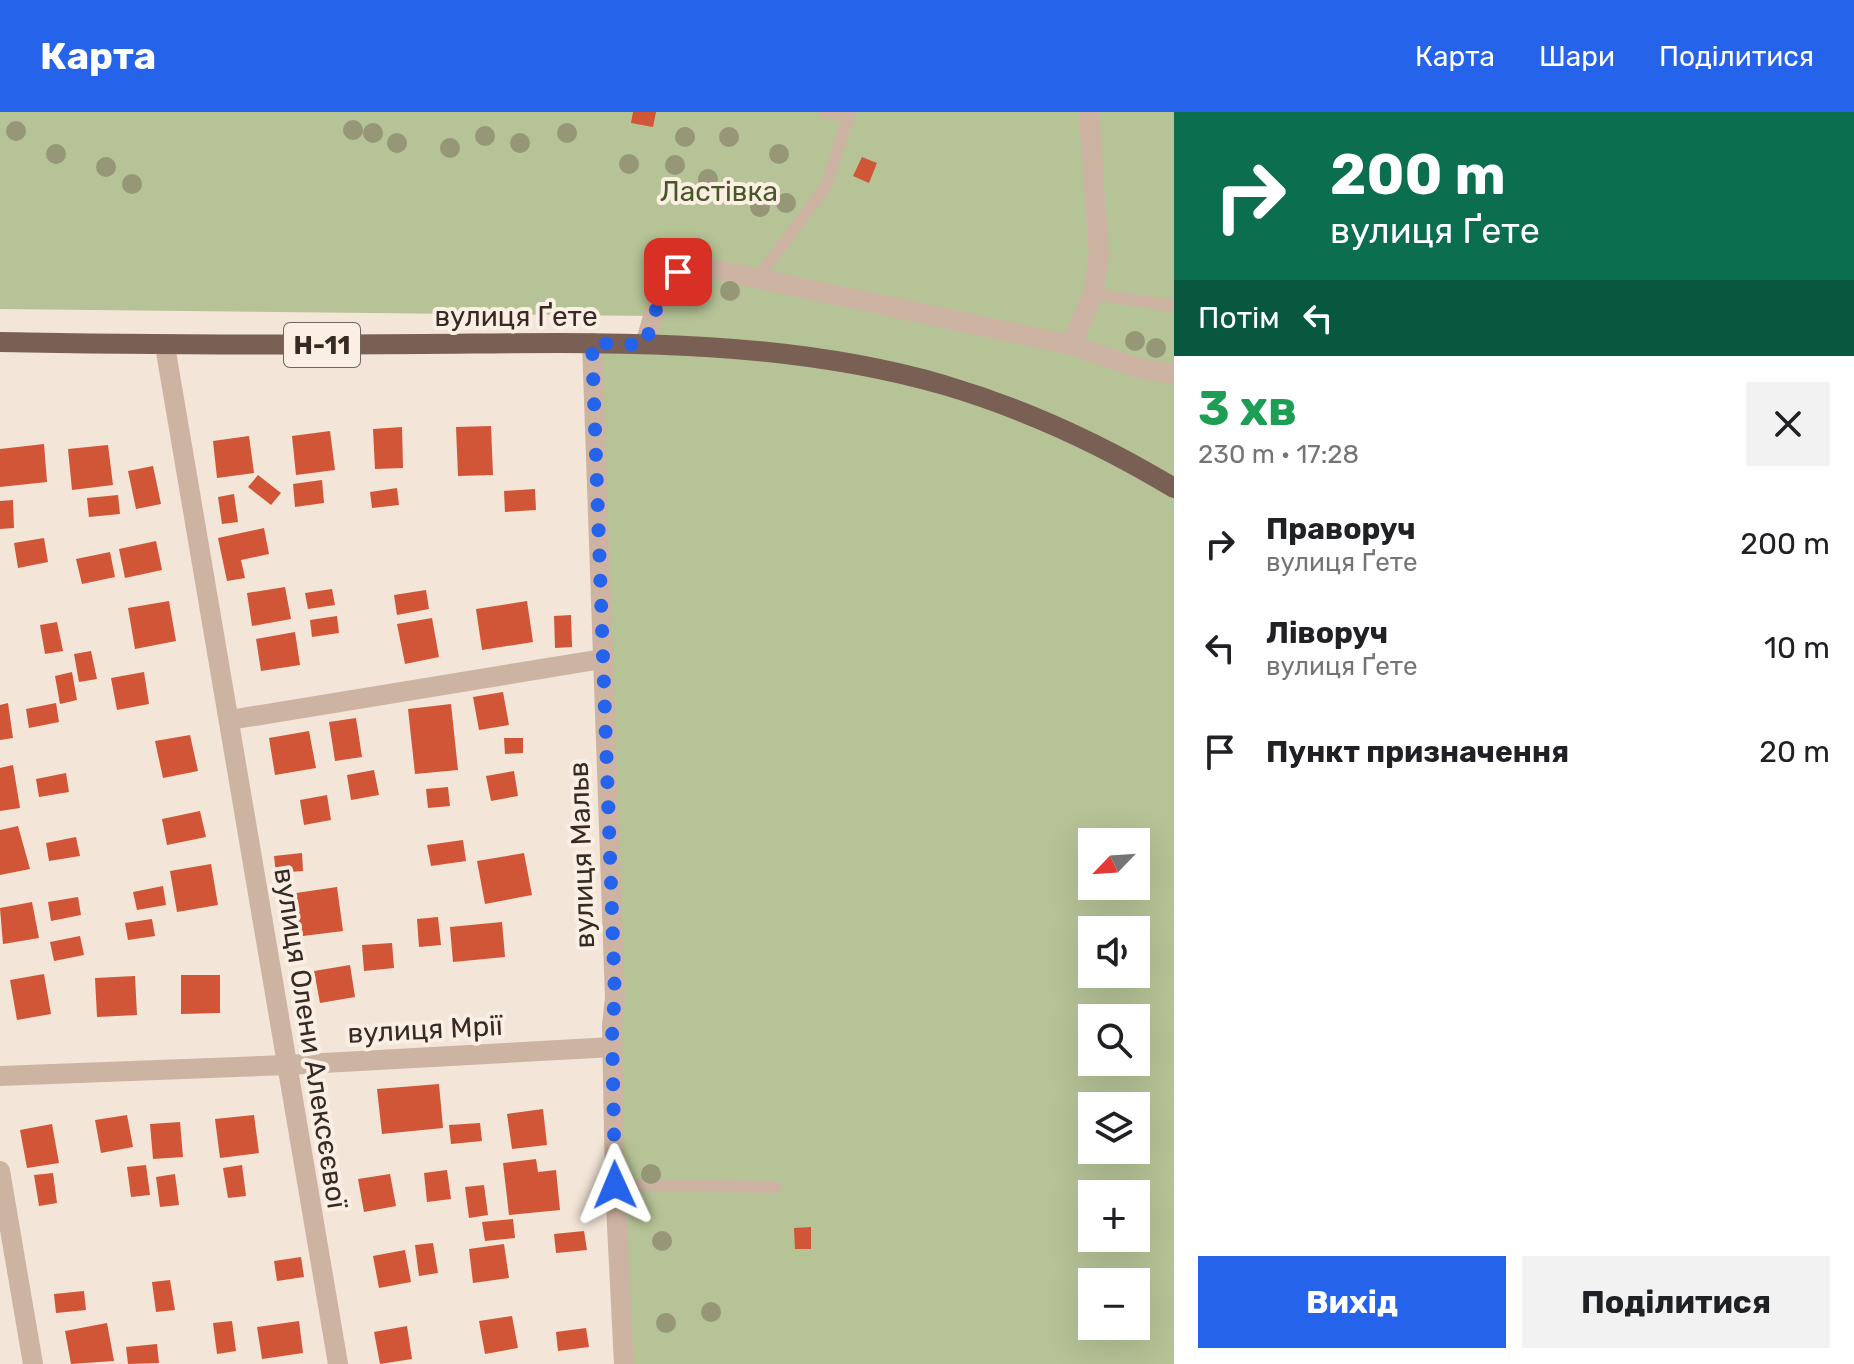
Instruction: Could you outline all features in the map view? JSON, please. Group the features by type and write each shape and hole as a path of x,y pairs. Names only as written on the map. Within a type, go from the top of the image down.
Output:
{"main road":[{"name":"вулиця Ґете","path":"0,342 165,346 645,345"},
{"name":"Н-11","path":"645,345 729,348 852,364 942,384 1052,423 1125,459 1174,488"}],"street":[{"path":"1071,345 1093,294 1099,254 1089,112"},
{"path":"645,345 658,303 678,272 692,267 1071,345 1142,369 1174,374"},
{"name":"вулиця Мальв","path":"592,343 615,998 615,1185 624,1364"},
{"name":"вулиця Олени Алексєєвої","path":"165,346 338,1364"},
{"path":"230,720 602,659"},
{"name":"вулиця Мрії","path":"0,1076 287,1065 613,1047"},
{"path":"0,1171 33,1364"}],"lane":[{"path":"757,279 825,188 850,114 824,112"},
{"path":"1093,294 1174,306"},
{"path":"615,1185 776,1187"}],"green space":[{"name":"Ластівка","path":"0,112 1174,112 1174,1364 624,1364 592,343 645,345 653,316 0,309"}],"building":[{"path":"633,112 656,112 653,127 631,123"},
{"path":"862,157 877,163 869,183 853,176"},
{"path":"491,426 493,475 458,476 456,427"},
{"path":"402,427 403,468 375,469 373,429"},
{"path":"330,431 335,470 296,475 292,436"},
{"path":"249,436 254,473 217,478 213,441"},
{"path":"44,444 47,482 0,487 0,449"},
{"path":"108,445 113,485 72,490 68,449"},
{"path":"153,466 161,504 136,509 128,471"},
{"path":"258,475 281,493 271,505 248,487"},
{"path":"322,480 324,503 295,507 293,484"},
{"path":"397,488 399,505 372,508 370,492"},
{"path":"535,489 536,510 505,512 504,491"},
{"path":"234,494 238,522 222,524 218,497"},
{"path":"118,495 120,514 89,517 87,498"},
{"path":"13,500 14,528 0,529 0,501"},
{"path":"264,528 269,554 241,560 245,578 227,581 218,538"},
{"path":"44,538 48,562 18,568 14,543"},
{"path":"156,541 162,570 125,578 119,549"},
{"path":"110,552 115,577 82,584 76,559"},
{"path":"285,587 291,619 252,626 247,593"},
{"path":"332,589 335,605 308,609 305,593"},
{"path":"426,590 429,609 397,615 394,595"},
{"path":"169,601 176,641 135,649 128,608"},
{"path":"527,601 533,642 482,650 476,609"},
{"path":"571,615 572,647 555,648 554,616"},
{"path":"337,616 339,633 312,637 310,620"},
{"path":"432,618 439,657 405,664 397,624"},
{"path":"57,622 63,651 45,654 40,625"},
{"path":"295,632 300,665 261,671 256,639"},
{"path":"91,651 97,679 79,682 74,654"},
{"path":"72,672 77,700 60,704 55,676"},
{"path":"144,672 149,704 117,710 111,678"},
{"path":"503,692 509,725 479,730 473,697"},
{"path":"8,703 13,738 0,740 0,705"},
{"path":"56,703 59,722 29,728 26,709"},
{"path":"451,704 458,770 415,774 408,709"},
{"path":"356,718 362,757 335,761 329,722"},
{"path":"309,731 316,768 275,775 269,738"},
{"path":"190,735 198,771 163,778 155,741"},
{"path":"504,738 523,738 523,753 505,754"},
{"path":"13,765 20,808 0,811 0,768"},
{"path":"374,770 379,795 351,800 347,775"},
{"path":"514,771 518,796 491,801 486,776"},
{"path":"66,773 69,792 39,797 36,779"},
{"path":"448,787 450,806 428,808 426,789"},
{"path":"327,795 331,820 304,825 300,800"},
{"path":"200,811 206,837 167,845 162,819"},
{"path":"18,826 30,869 0,875 0,830"},
{"path":"76,837 80,856 49,861 46,843"},
{"path":"463,840 466,861 431,866 427,845"},
{"path":"302,853 303,871 276,873 274,856"},
{"path":"524,853 532,895 485,904 477,861"},
{"path":"211,864 218,905 177,912 170,871"},
{"path":"163,886 166,905 137,910 133,892"},
{"path":"337,887 343,931 295,937 291,912 299,911 296,893"},
{"path":"78,897 81,915 51,921 48,902"},
{"path":"32,902 39,938 3,944 0,908"},
{"path":"438,917 441,945 419,947 417,919"},
{"path":"152,919 155,936 128,940 125,923"},
{"path":"502,922 505,957 453,962 450,927"},
{"path":"80,936 84,955 54,961 50,942"},
{"path":"392,943 394,968 364,971 362,945"},
{"path":"350,965 355,997 320,1003 314,971"},
{"path":"44,974 51,1014 17,1020 10,980"},
{"path":"181,975 220,975 220,1013 181,1014"},
{"path":"135,976 137,1015 97,1017 95,978"},
{"path":"439,1084 443,1128 382,1134 377,1089"},
{"path":"543,1109 547,1145 512,1149 507,1114"},
{"path":"127,1115 133,1147 101,1153 95,1120"},
{"path":"254,1115 259,1153 220,1158 215,1119"},
{"path":"180,1122 183,1157 153,1159 150,1124"},
{"path":"480,1123 482,1141 451,1144 449,1125"},
{"path":"52,1124 59,1163 27,1168 20,1130"},
{"path":"536,1159 538,1172 556,1170 560,1210 509,1215 503,1163"},
{"path":"146,1165 150,1195 131,1197 127,1167"},
{"path":"242,1165 246,1196 228,1198 223,1168"},
{"path":"447,1170 451,1199 427,1202 424,1173"},
{"path":"53,1173 57,1203 39,1206 34,1175"},
{"path":"175,1174 179,1205 160,1207 156,1177"},
{"path":"390,1174 396,1206 364,1212 358,1179"},
{"path":"484,1185 488,1215 469,1218 465,1187"},
{"path":"513,1219 515,1238 485,1241 482,1222"},
{"path":"811,1227 811,1249 795,1249 794,1228"},
{"path":"584,1231 587,1250 556,1253 554,1234"},
{"path":"433,1243 438,1273 419,1276 415,1245"},
{"path":"504,1244 509,1278 473,1283 469,1249"},
{"path":"405,1250 411,1282 379,1288 373,1256"},
{"path":"301,1257 304,1277 277,1281 274,1261"},
{"path":"170,1280 175,1310 156,1312 152,1282"},
{"path":"84,1291 86,1310 56,1313 54,1294"},
{"path":"512,1316 518,1348 485,1354 479,1321"},
{"path":"232,1321 236,1351 217,1354 213,1323"},
{"path":"299,1321 303,1353 262,1359 257,1327"},
{"path":"107,1323 114,1361 71,1364 65,1331"},
{"path":"407,1326 412,1359 380,1364 374,1332"},
{"path":"586,1328 589,1347 558,1351 556,1332"},
{"path":"157,1344 159,1363 128,1364 126,1347"}],"route":[{"path":"615,1185 612,1025 615,998 592,343 645,345 658,303 678,272"}]}
